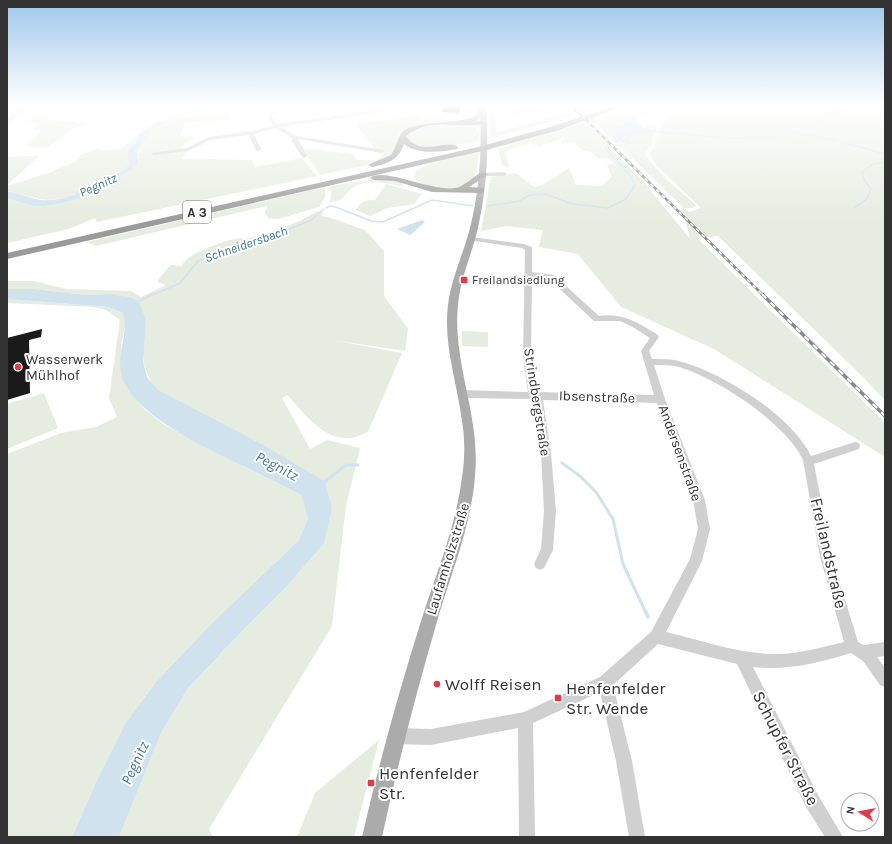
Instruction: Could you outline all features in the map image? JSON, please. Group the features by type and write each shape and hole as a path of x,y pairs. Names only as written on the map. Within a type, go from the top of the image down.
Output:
{"highway":[{"path":"347,173 393,157 399,149 400,144"},
{"path":"410,144 426,149 472,144"},
{"name":"A 3","path":"332,179 347,173 474,144"},
{"name":"A 3","path":"7,249 86,234 332,179 433,159 493,144"},
{"path":"419,186 412,179 413,172 419,166 433,159"},
{"path":"462,188 483,175"},
{"path":"332,179 382,177 399,180 428,189 481,190"},
{"path":"446,190 462,188 481,190"},
{"path":"446,190 471,195 479,205"},
{"name":"A 3","path":"7,256 86,234"}],"main road":[{"name":"Laufamholzstraße","path":"372,837 396,736 430,618 459,531 465,503 469,473 470,448 468,419 454,349 452,314 458,280 471,239 479,205 483,175 483,144"}],"street":[{"path":"154,152 188,149 198,144"},
{"path":"256,144 258,149"},
{"path":"297,144 304,156"},
{"path":"341,144 382,151"},
{"path":"483,175 504,174"},
{"name":"Strindbergstraße","path":"471,239 527,247 529,252 527,357 532,390 539,400 545,440 550,500 547,550 540,564"},
{"name":"Andersenstraße","path":"528,274 551,278 597,319 620,317 630,321 655,337 646,347 648,362 660,398 699,500 704,530 696,561 656,637"},
{"name":"Freilandstraße","path":"648,362 662,362 680,365 700,373 741,395 785,427 803,449 808,460 826,557 858,649"},
{"name":"Ibsenstraße","path":"462,394 660,398"},
{"path":"808,460 815,460 855,446"},
{"path":"396,736 431,737 525,719 605,682 656,637 741,657 771,661 817,656 858,649 885,649"},
{"path":"858,649 868,656 885,680"},
{"name":"Schupfer Straße","path":"741,657 812,801 835,837"},
{"path":"605,682 624,761 637,837"},
{"path":"525,719 527,837"}],"shaded area":[{"path":"29,144 52,144 49,147 27,147"},
{"path":"127,144 133,144 127,152 129,165 122,172 88,190 74,195 50,200 7,191 7,186 51,172 76,161 81,155 99,148 102,150 121,149"},
{"path":"141,144 184,144 181,149 188,150 182,159 252,160 255,167 302,158 317,176 97,222 95,218 69,229 7,243 7,198 30,205 79,198 120,178 130,170 138,158 136,154"},
{"path":"371,144 396,144 394,154 376,163 320,175 302,148 353,154 357,160 378,160 385,151 375,149"},
{"path":"413,144 460,144 429,147"},
{"path":"510,144 479,153 474,178 467,184 460,187 442,189 433,188 419,182 414,177 416,171 428,164"},
{"path":"512,144 526,144 506,151 509,168 502,165 498,149"},
{"path":"533,144 546,144 539,147"},
{"path":"576,144 607,144 644,182 690,239 682,206 617,144 651,144 645,153 646,157 665,178 697,206 692,208 684,208 689,212 701,208 656,165 650,153 655,144 885,144 885,400 718,236 698,239 885,423 885,457 714,349 621,307 578,254 539,247 543,230 506,226 481,231 491,177 516,173 534,187 542,185 569,168 576,185 601,186 612,177 607,165 614,163 608,158 599,159 591,152 581,150"},
{"path":"39,156 7,185 7,157"},
{"path":"376,179 389,179 405,183 401,186 383,183 363,183 352,188 339,201 330,202 330,186"},
{"path":"386,184 422,194 414,204 388,208 370,216 356,210 364,202 375,200"},
{"path":"325,187 325,197 319,207 278,219 268,218 265,213 267,206 96,246 87,242"},
{"path":"318,211 323,212 321,216 365,230 384,251 384,296 408,329 405,351 332,340 402,353 368,432 357,437 350,438 331,435 314,424 287,395 282,398 310,449 327,440 360,448 346,506 332,626 209,829 213,837 119,837 161,733 188,688 285,588 332,507 260,443 158,391 144,365 143,339 146,319 109,294 86,295 34,289 7,289 7,281 34,281 66,289 131,291 141,297 166,285 157,282 170,265 181,266 191,256 211,247 233,239 244,239 291,225"},
{"path":"7,299 109,307 123,313 126,323 121,345 127,388 144,409 165,425 248,469 278,481 301,495 308,518 299,540 212,623 156,682 125,724 97,780 72,837 7,837 7,454 61,433 96,427 117,417 109,398 120,320 106,310 94,307 7,303"},
{"path":"462,331 488,332 488,347 462,346"},
{"path":"44,393 58,428 7,449 7,404"},
{"path":"379,740 354,837 297,837 315,793"}],"water":[{"name":"Pegnitz","path":"133,144 141,144 137,150 137,164 105,187 79,198 53,205 36,206 7,198 7,191 40,200 50,200 75,195 100,184 121,172 129,165 127,152"},
{"path":"422,220 425,222 410,235 397,229"},
{"name":"Pegnitz","path":"7,289 34,289 86,295 109,294 129,297 138,301 146,319 143,361 147,377 158,390 260,443 324,481 332,507 324,543 285,588 188,688 161,733 119,837 72,837 97,780 125,724 156,682 212,623 299,540 308,518 301,495 228,459 171,428 147,410 130,392 121,373 120,365 125,328 123,313 109,307 7,299"}],"building":[{"name":"Wasserwerk Mühlhof","path":"42,329 41,337 29,340 30,393 7,400 7,338"}],"waterway":[{"name":"Schneidersbach","path":"487,206 519,201 530,195 546,194 572,204 608,208 626,199 635,185 629,174 605,148 609,144"},
{"path":"850,144 885,154"},
{"path":"855,207 866,200 871,189 863,178 862,172 873,164 885,162"},
{"name":"Schneidersbach","path":"326,208 330,206 336,207 371,221 383,222 432,200 473,206"},
{"name":"Schneidersbach","path":"152,295 180,283 198,261 275,235 311,220 324,209"},
{"name":"Schneidersbach","path":"135,303 154,294"},
{"path":"562,463 580,476 596,492 613,519 623,564 646,613"},
{"path":"323,483 346,465 358,465"},
{"path":"646,612 648,617"}],"railway":[{"path":"611,144 763,295"},
{"path":"762,294 885,416"}],"place":[{"name":"Freilandsiedlung","path":"464,280"},
{"name":"Wasserwerk Mühlhof","path":"18,367"},
{"name":"Wolff Reisen","path":"437,684"},
{"name":"Henfenfelder Str. Wende","path":"558,698"},
{"name":"Henfenfelder Str.","path":"371,783"}]}
